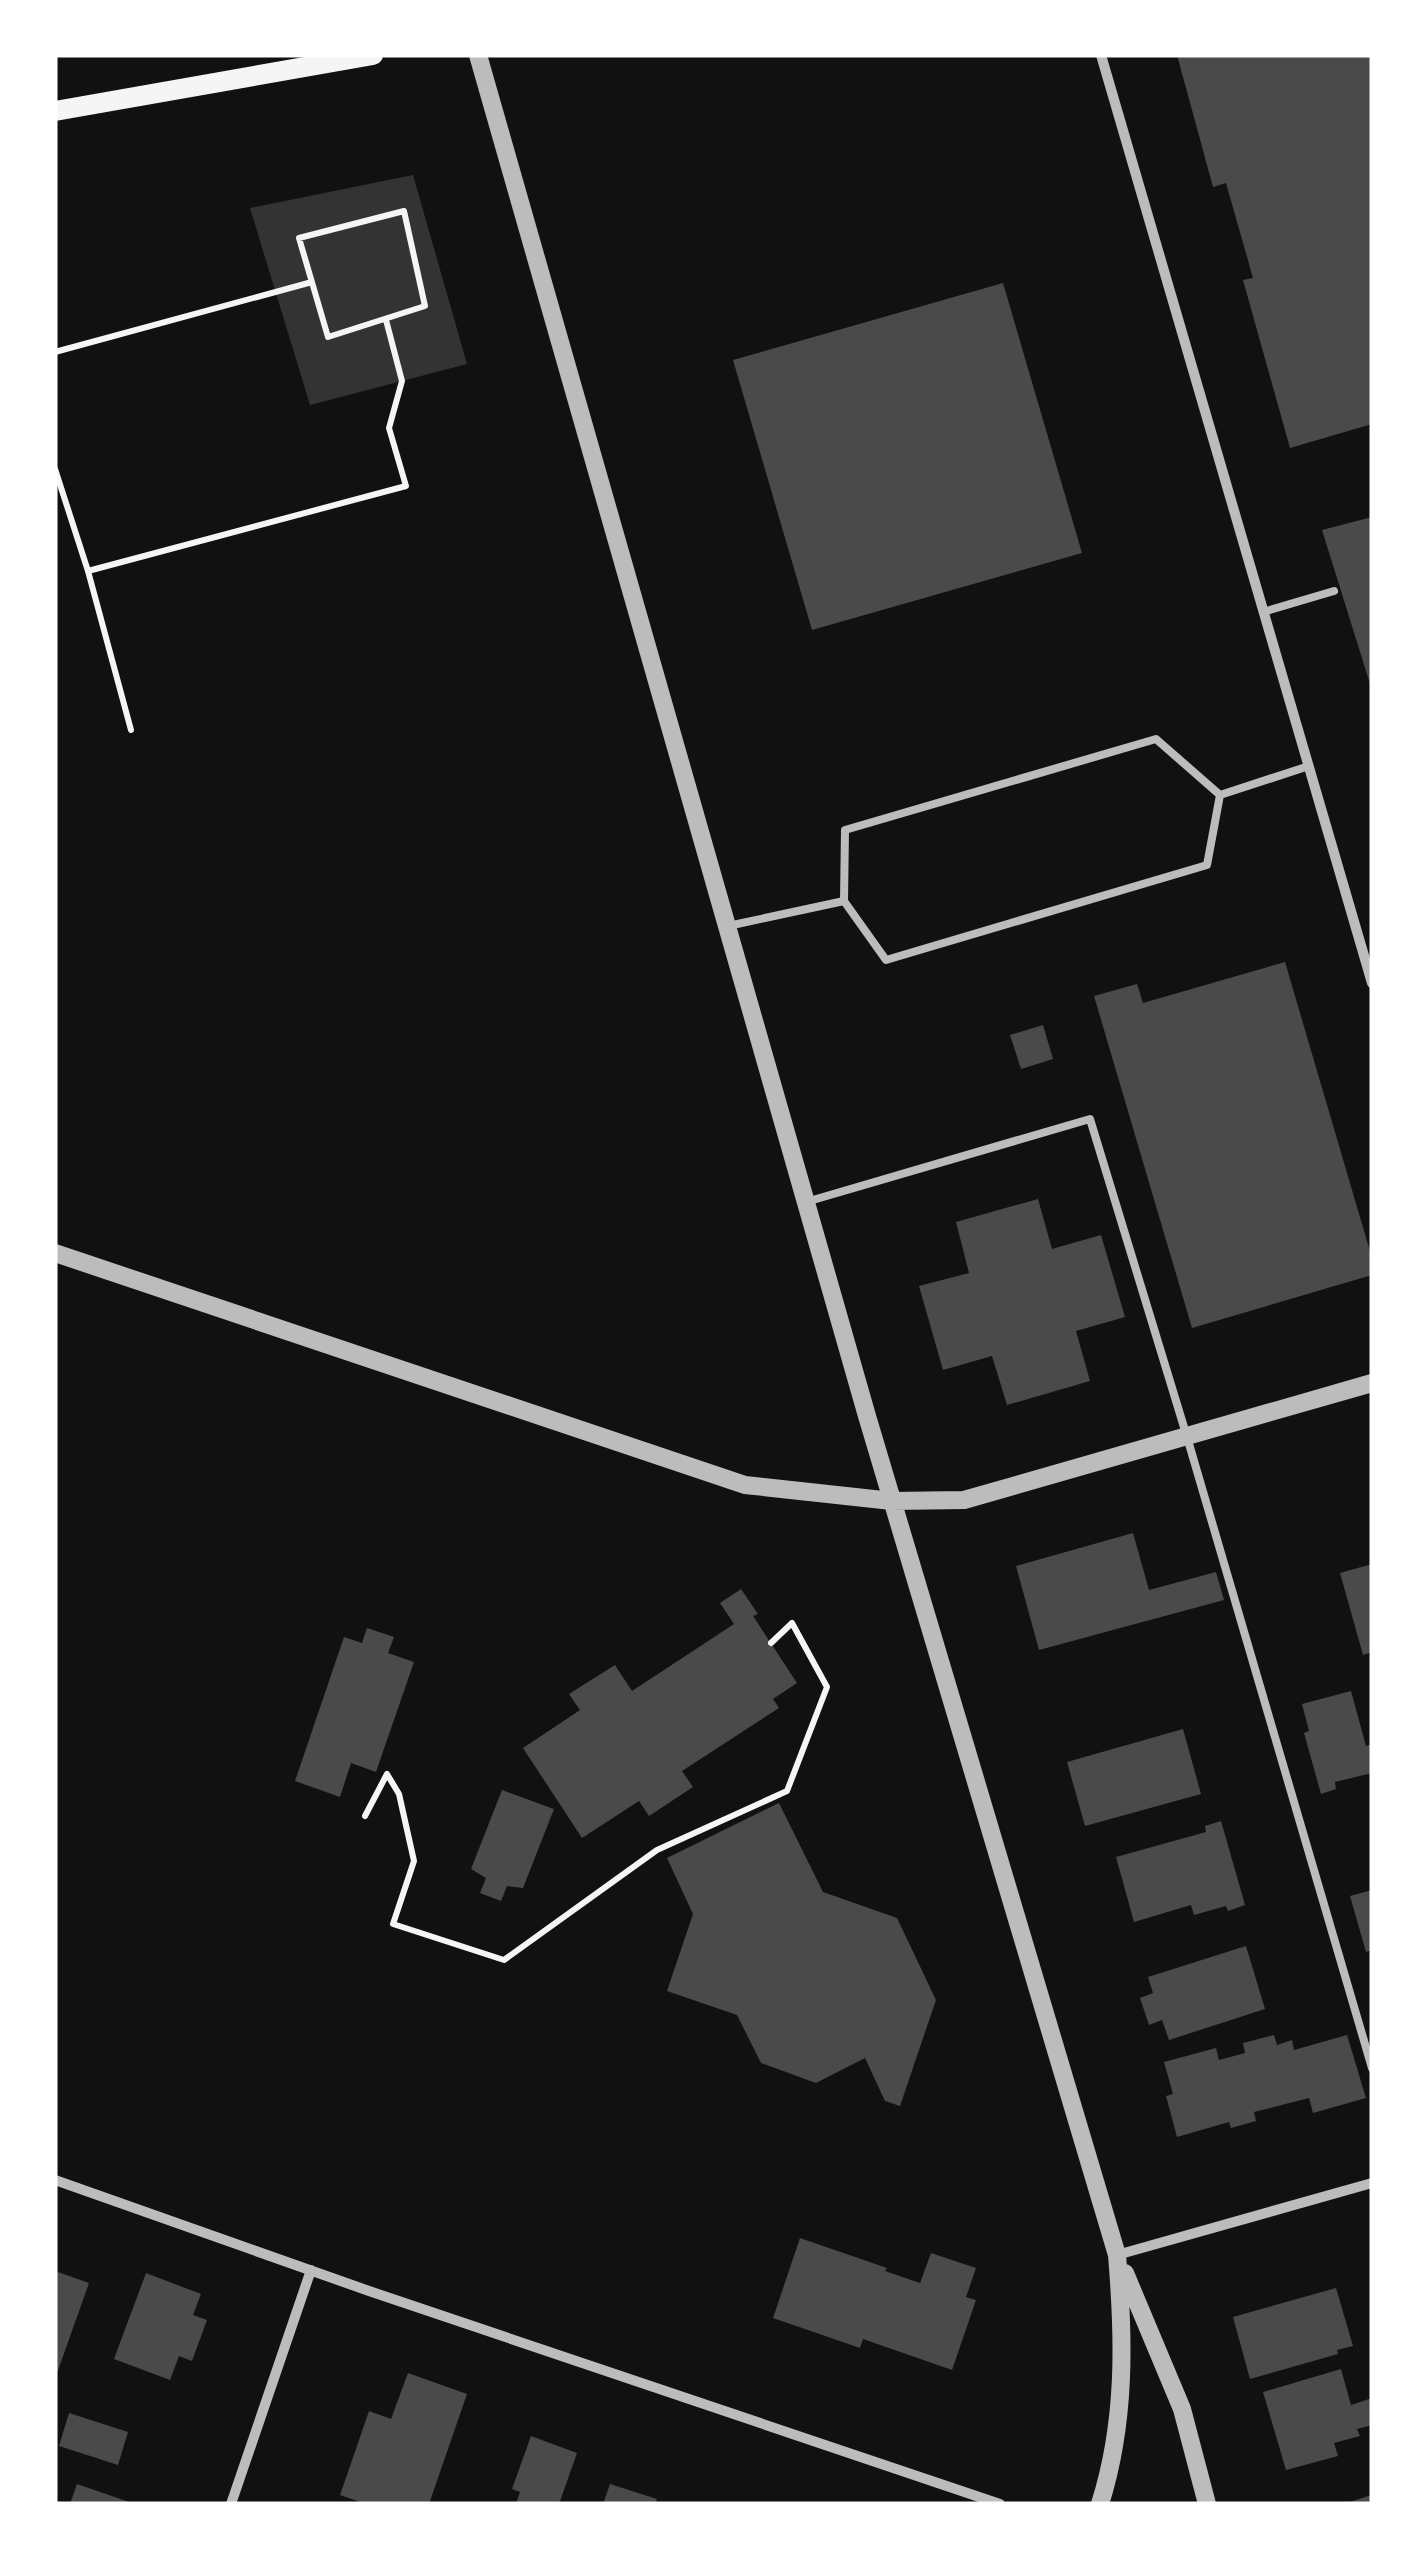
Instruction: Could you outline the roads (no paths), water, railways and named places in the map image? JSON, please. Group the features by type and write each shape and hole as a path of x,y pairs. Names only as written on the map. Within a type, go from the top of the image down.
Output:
{"main road":[{"path":"55,112 373,55"}],"street":[{"path":"478,55 892,1501 1117,2254 1182,2409 1207,2504"},
{"path":"1101,55 1372,983"},
{"path":"55,1253 745,1486 892,1501 964,1500 1372,1383"},
{"path":"55,2180 1000,2504"},
{"path":"1117,2254 1372,2183"},
{"path":"1100,2504 1120,2407 1123,2329 1117,2254"},
{"path":"231,2504 310,2270"}],"lane":[{"path":"1263,612 1334,591"},
{"path":"1156,739 1220,796 1207,865 886,960 844,901 845,830 1156,739"},
{"path":"1220,796 1309,766"},
{"path":"727,926 844,901"},
{"path":"806,1202 1090,1119 1372,2068"}]}
